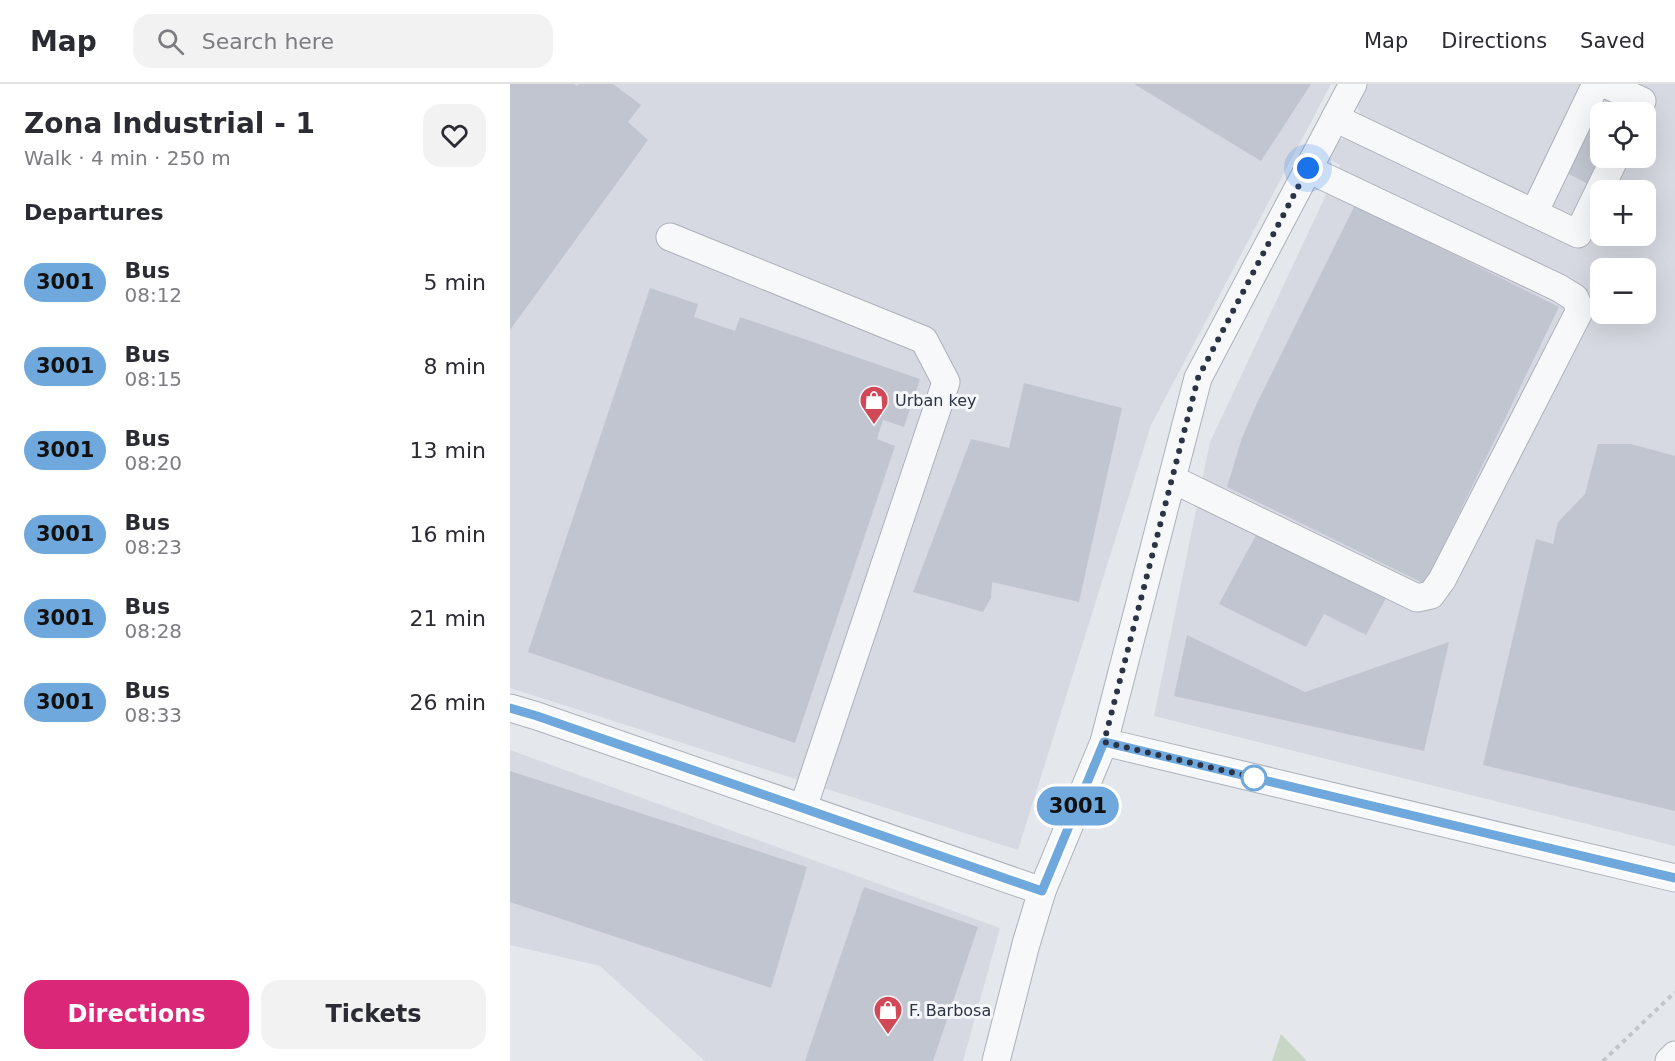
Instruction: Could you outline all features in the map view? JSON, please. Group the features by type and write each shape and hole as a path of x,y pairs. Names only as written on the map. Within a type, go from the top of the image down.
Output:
{"street":[{"path":"996,1061 1042,891 1104,742 1198,378 1353,84"},
{"path":"1534,213 1596,84"},
{"path":"1605,84 1641,102"},
{"path":"1335,118 1578,234 1610,168"},
{"path":"1172,479 1417,598 1431,595 1442,580 1580,310 1575,298 1559,288 1308,168"},
{"path":"670,237 924,340 946,382 803,808"},
{"path":"510,708 1042,891"},
{"path":"1104,742 1675,878"},
{"path":"1669,1061 1675,1056"}],"path":[{"path":"1603,1061 1675,992"}],"shaded area":[{"path":"510,84 1331,84 1151,425 1018,850 510,688"},
{"path":"1364,84 1675,84 1675,846 1154,716 1210,442 1340,165 1327,158 1336,141 1348,137 1360,113 1355,102"},
{"path":"510,750 1000,928 963,1061 705,1061 600,966 510,945"}],"green space":[{"path":"1281,1034 1307,1061 1272,1061"}],"building":[{"path":"510,84 574,84 577,86 579,84 613,84 641,105 628,122 648,140 510,330"},
{"path":"1134,84 1311,84 1261,161"},
{"path":"1590,119 1590,168 1598,168 1595,180 1590,180 1590,185 1565,172"},
{"path":"1355,205 1559,307 1425,584 1227,487 1242,438 1257,403"},
{"path":"650,288 698,304 694,317 735,331 740,317 920,379 904,427 883,420 877,439 895,446 795,743 528,652"},
{"path":"1024,383 1122,408 1079,602 992,582 991,598 983,612 913,592 971,439 1009,448"},
{"path":"1598,444 1631,444 1675,456 1675,811 1483,765 1536,539 1553,544 1558,522 1585,494"},
{"path":"1256,535 1386,598 1366,635 1324,614 1306,647 1219,604"},
{"path":"1187,635 1305,692 1449,642 1424,751 1174,696"},
{"path":"510,771 807,867 771,988 510,902"},
{"path":"864,887 978,927 933,1061 805,1061"}],"bus line":[{"name":"3001","path":"510,708 1042,891 1104,742 1675,878"}],"place":[{"name":"Urban key","path":"874,426"},
{"name":"F. Barbosa","path":"888,1036"}],"route":[{"path":"1254,778 1264,780 1104,742 1198,378 1308,168"}]}
